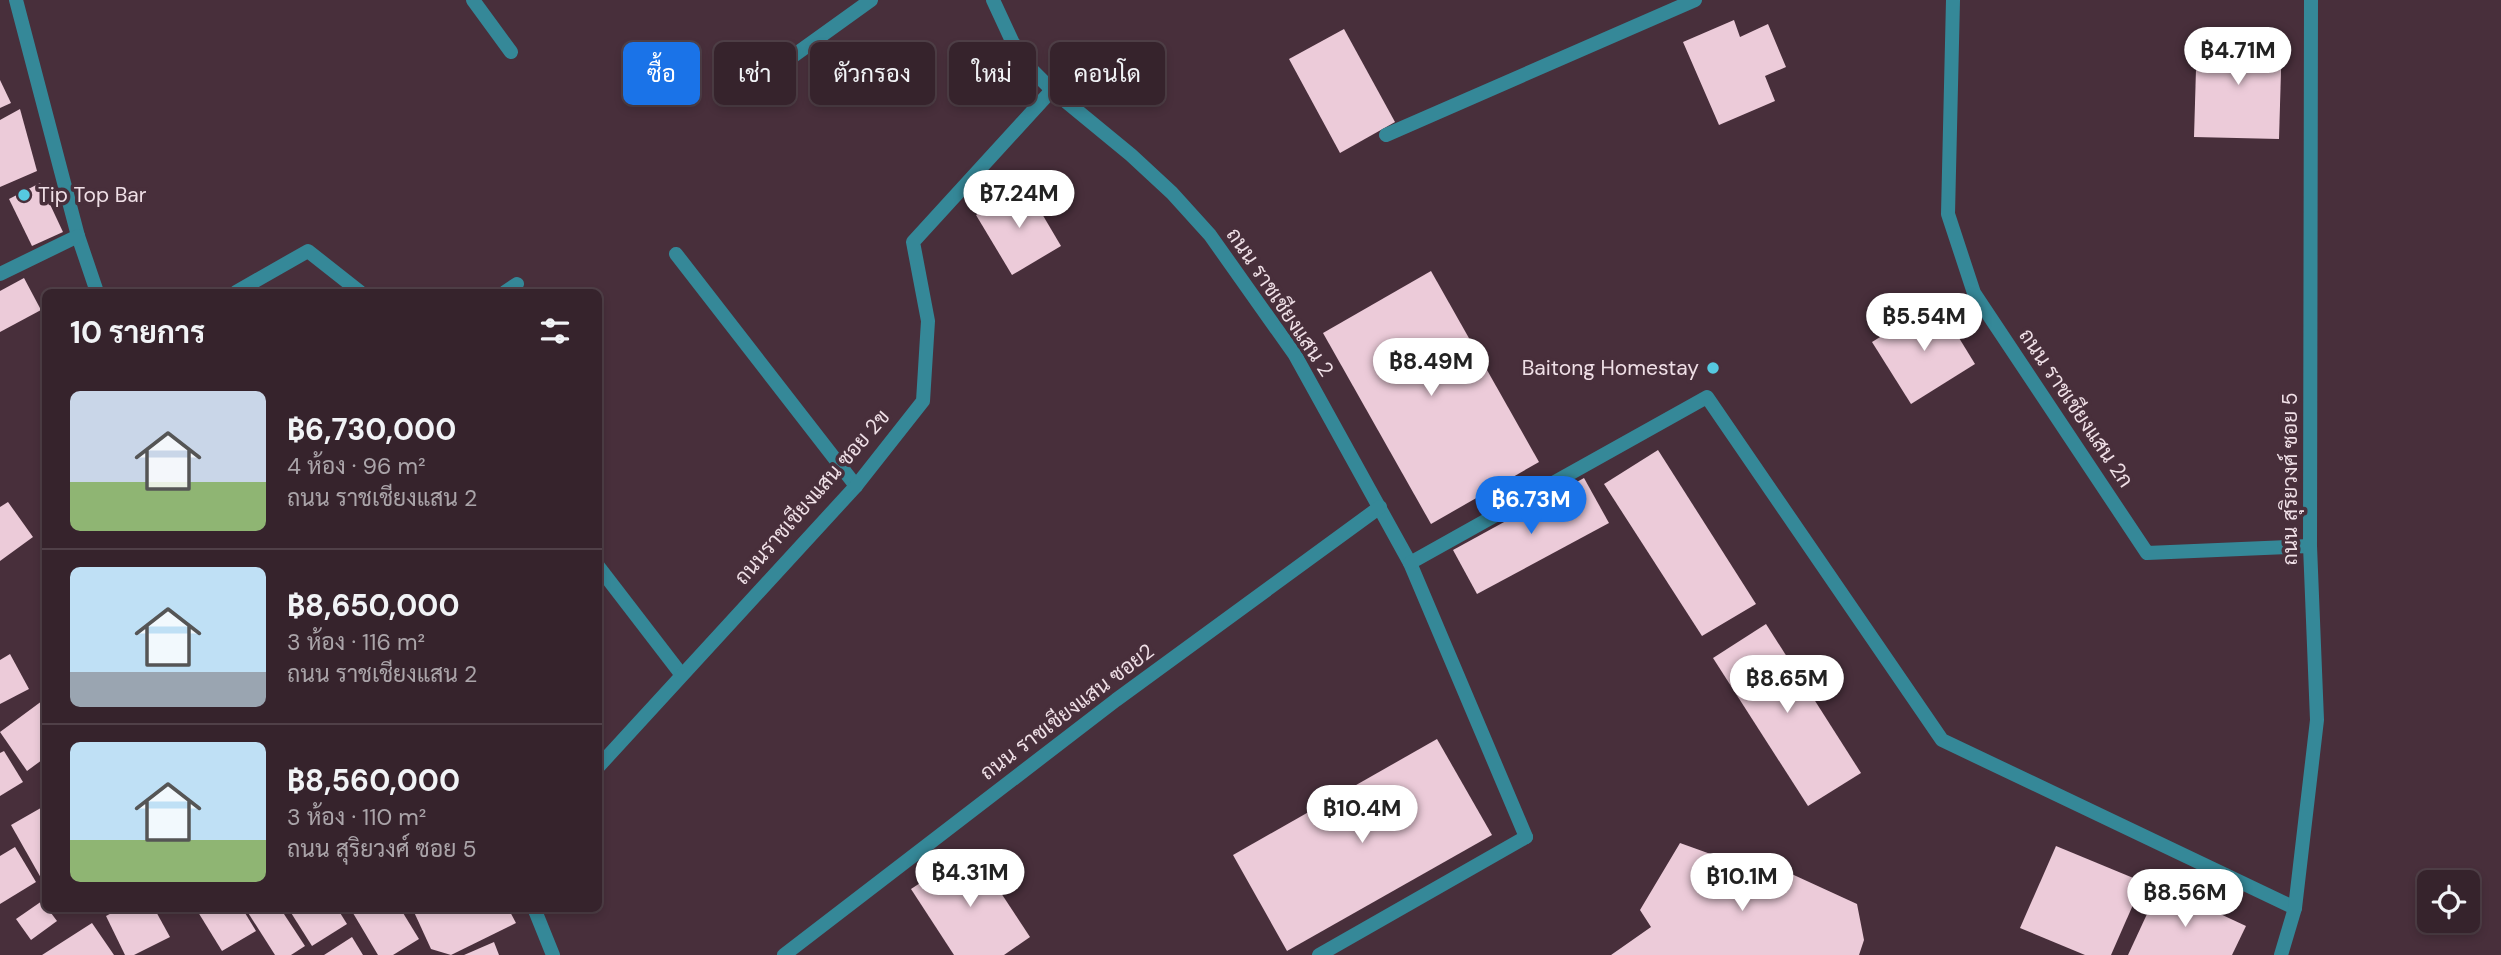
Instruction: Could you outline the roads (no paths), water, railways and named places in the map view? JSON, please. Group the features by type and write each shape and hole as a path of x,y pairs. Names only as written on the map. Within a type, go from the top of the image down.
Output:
{"street":[{"path":"16,0 78,236 96,289"},
{"path":"473,0 511,52"},
{"path":"796,54 872,0"},
{"name":"ถนน ราชเชียงแสน 2","path":"993,0 1023,58 1050,88"},
{"path":"1386,135 1695,0"},
{"name":"ถนน ราชเชียงแสน 2ก","path":"1954,0 1948,214 1974,293 2147,554 2310,546"},
{"name":"ถนน สุริยวงศ์ ซอย 5","path":"2281,955 2295,908 2317,720 2310,546 2311,0"},
{"name":"ถนนราชเชียงแสน ซอย 2ข","path":"602,763 856,486 923,401 928,321 913,242 1050,92"},
{"name":"ถนน ราชเชียงแสน 2","path":"1070,105 1172,193 1210,235 1295,355 1410,563 1526,837 1319,955"},
{"path":"0,274 78,236"},
{"path":"241,289 308,251 356,289"},
{"path":"676,254 856,486"},
{"path":"1410,563 1707,397 1942,740 2295,908"},
{"name":"ถนน ราชเชียงแสน ซอย2","path":"784,955 1116,699 1380,507"},
{"path":"602,571 681,674"},
{"path":"536,912 553,955"}],"place":[{"name":"Tip Top Bar","path":"24,195"},
{"name":"Baitong Homestay","path":"1713,368"}]}
